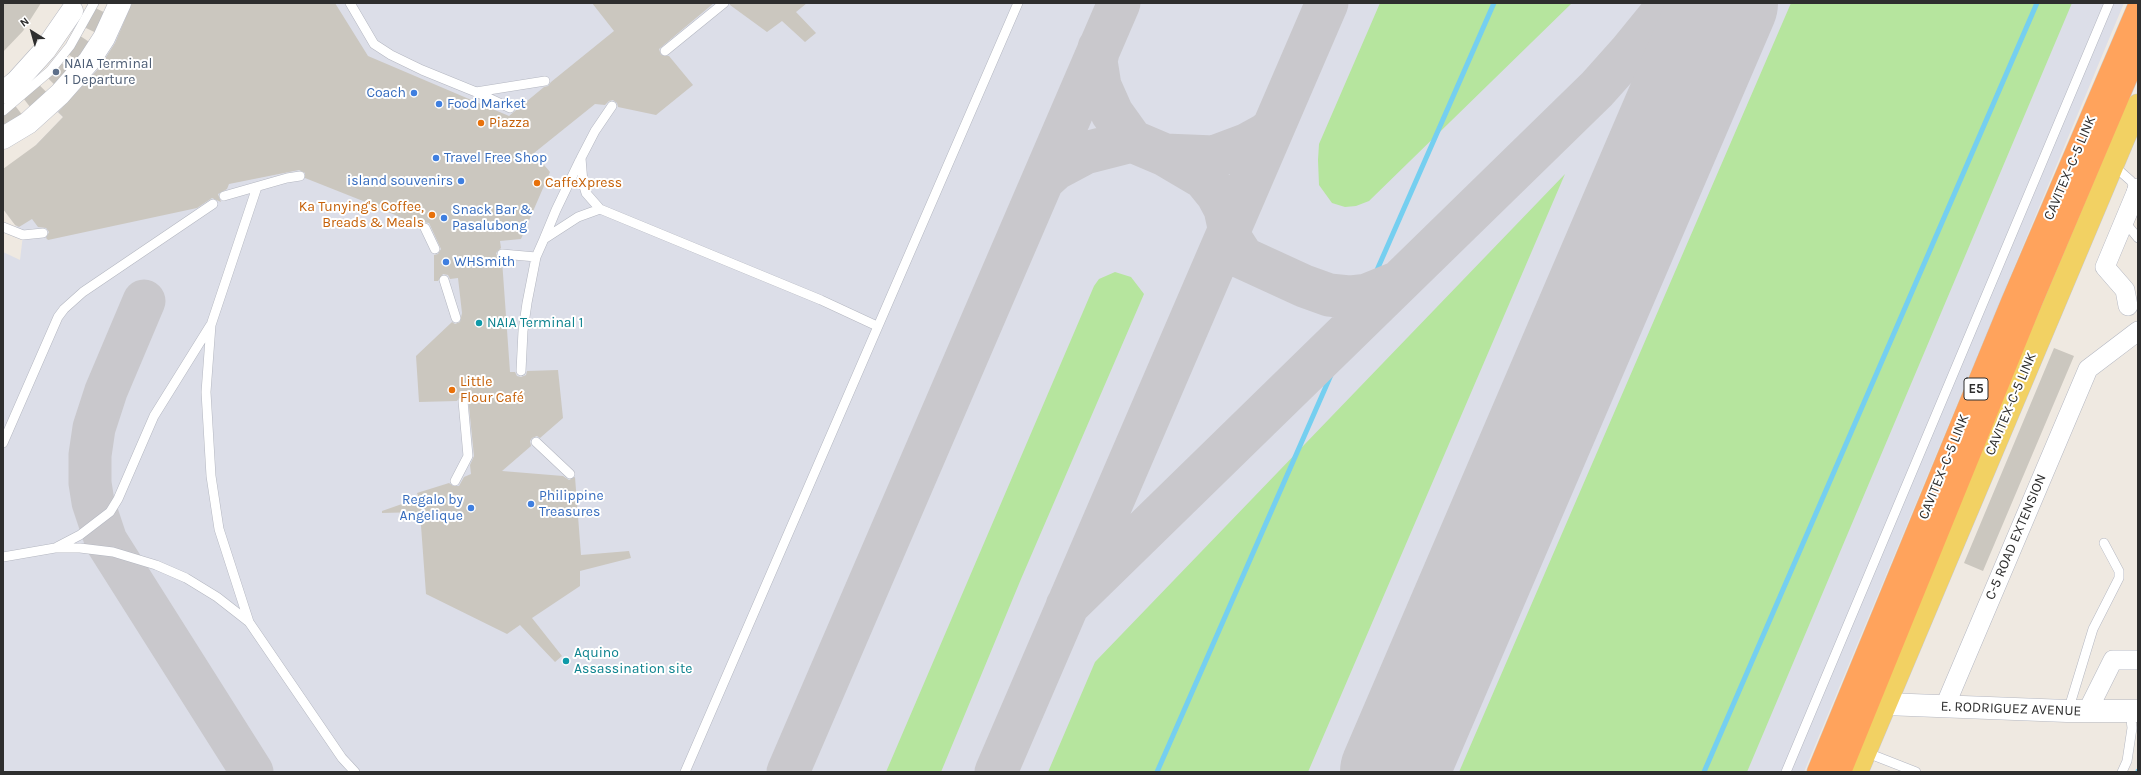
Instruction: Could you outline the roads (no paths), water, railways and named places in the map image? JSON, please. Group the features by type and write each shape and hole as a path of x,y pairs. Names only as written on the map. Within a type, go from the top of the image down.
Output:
{"highway":[{"name":"CAVITEX–C-5 LINK","path":"1818,772 2012,302 2138,8"},
{"name":"CAVITEX–C-5 LINK","path":"1840,772 2032,300 2138,50"}],"main road":[{"name":"CAVITEX-C-5 LINK","path":"1885,704 2138,105"},
{"path":"1861,762 1885,704"}],"street":[{"path":"3,138 28,123 60,94 89,61 100,44 120,3"},
{"path":"3,93 18,81 41,55 62,28 72,11"},
{"path":"2128,306 2125,290 2105,267 2138,188"},
{"name":"C-5 ROAD EXTENSION","path":"1945,706 2088,369 2132,336"},
{"path":"2077,712 2113,660 2138,660"},
{"name":"E. RODRIGUEZ AVENUE","path":"1885,704 2077,712 2133,711"}],"lane":[{"path":"3,111 50,71 70,46 94,3"},
{"path":"350,3 374,44 391,55 416,67 510,108"},
{"path":"665,51 724,3"},
{"path":"684,771 1018,3"},
{"path":"1786,772 2109,3"},
{"path":"476,92 545,81"},
{"path":"521,371 523,331 536,257 556,210 581,158 595,131 612,106"},
{"path":"581,158 583,184 586,193 600,210 821,300 877,326"},
{"path":"2112,165 2123,173 2133,186 2130,195 2122,202"},
{"path":"224,196 287,178 300,176"},
{"path":"55,548 80,535 110,512 118,499 154,416 211,325 257,187"},
{"path":"3,443 58,317 64,309 83,292 213,204"},
{"path":"544,238 578,217 600,210"},
{"path":"2124,221 2138,238"},
{"path":"3,227 23,235 43,233"},
{"path":"425,228 435,249"},
{"path":"502,254 536,257"},
{"path":"444,280 456,318"},
{"path":"211,325 206,392 210,476 219,529 249,622 342,758 355,772"},
{"path":"455,481 468,456 462,401"},
{"path":"536,442 570,474"},
{"path":"2077,712 2093,629 2120,578 2119,571 2104,543"},
{"path":"3,558 55,548 80,548 113,552 156,565 186,578 217,597 249,622"},
{"path":"2122,772 2127,761 2133,711"},
{"path":"1861,762 1916,772"}],"waterway":[{"path":"1157,772 1494,3"},
{"path":"1704,772 2037,3"}],"tunnel":[{"path":"3,126 43,95 67,71 91,35 106,3"}],"place":[{"name":"NAIA Terminal 1 Departure","path":"56,72"},
{"name":"Coach","path":"414,93"},
{"name":"Food Market","path":"439,104"},
{"name":"Piazza","path":"481,123"},
{"name":"Travel Free Shop","path":"436,158"},
{"name":"island souvenirs","path":"461,181"},
{"name":"CaffeXpress","path":"537,183"},
{"name":"Ka Tunying's Coffee, Breads & Meals","path":"432,215"},
{"name":"Snack Bar & Pasalubong","path":"444,218"},
{"name":"WHSmith","path":"446,262"},
{"name":"NAIA Terminal 1","path":"479,323"},
{"name":"Little Flour Café","path":"452,390"},
{"name":"Philippine Treasures","path":"531,504"},
{"name":"Regalo by Angelique","path":"471,508"},
{"name":"Aquino Assassination site","path":"566,661"}]}
